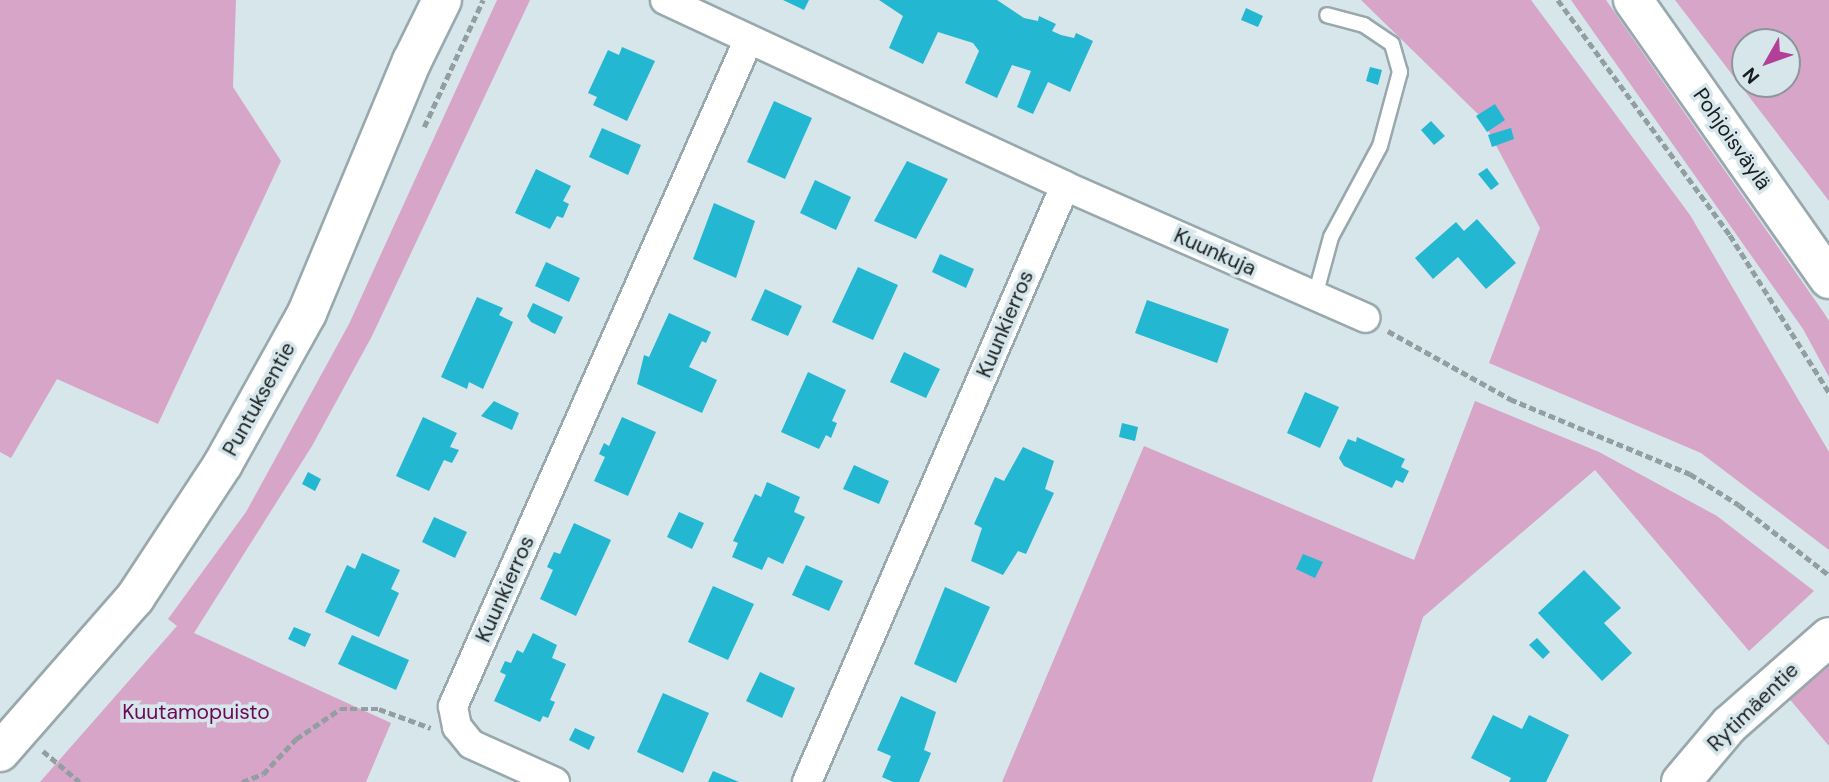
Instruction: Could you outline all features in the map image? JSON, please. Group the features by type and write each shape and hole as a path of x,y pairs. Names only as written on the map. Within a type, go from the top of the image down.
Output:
{"street":[{"name":"Puntuksentie","path":"0,752 135,598 223,464 307,313 412,61 442,0"},
{"path":"665,0 748,41 1065,186"},
{"name":"Pohjoisväylä","path":"1633,0 1829,279"},
{"name":"Kuunkierros","path":"471,744 457,727 453,706 748,41"},
{"name":"Kuunkierros","path":"807,782 1065,186"},
{"name":"Kuunkuja","path":"1065,186 1365,318"},
{"name":"Rytimäentie","path":"1681,782 1729,725 1829,637"},
{"path":"471,744 555,782"}],"lane":[{"path":"1315,296 1331,237 1380,146 1400,72 1392,44 1364,24 1326,15"}],"path":[{"path":"1558,0 1730,235 1829,392"},
{"path":"1365,318 1510,399 1690,474 1739,505 1829,575"},
{"path":"258,782 296,739 340,709 353,706 379,709 471,744"},
{"path":"43,751 80,782"},
{"path":"242,782 263,774"}],"green space":[{"path":"0,0 236,0 233,87 281,161 158,424 57,379 11,458 0,452"},
{"name":"Kuutamopuisto","path":"497,0 530,0 372,336 312,446 194,633 391,723 366,782 40,782 177,626 168,619 246,512 349,324"},
{"path":"1361,0 1531,0 1690,215 1829,452 1829,550 1701,453 1489,363 1540,228 1481,117"},
{"path":"1571,0 1606,0 1824,313 1829,321 1829,377 1803,329"},
{"path":"1675,0 1829,0 1829,201 1750,98 1801,98 1801,28 1731,28 1731,73"},
{"path":"1475,401 1599,452 1717,516 1814,591 1749,651 1595,470 1423,617 1372,782 1002,782 1144,446 1414,560"},
{"path":"1829,664 1829,746 1787,696"}],"building":[{"path":"783,0 809,0 804,10"},
{"path":"879,0 997,0 1024,18 1038,21 1039,16 1056,24 1052,31 1061,35 1074,38 1076,33 1093,41 1070,92 1048,82 1033,114 1017,107 1031,71 1012,65 997,98 965,83 979,51 973,43 938,32 923,64 889,48 903,16"},
{"path":"1246,8 1263,16 1258,27 1241,20"},
{"path":"622,47 655,61 627,121 593,105 597,97 588,93 608,50 619,55"},
{"path":"1370,67 1382,70 1378,85 1366,81"},
{"path":"774,101 812,118 785,179 747,162"},
{"path":"1495,104 1505,120 1487,132 1476,116"},
{"path":"1431,121 1445,136 1434,145 1421,130"},
{"path":"602,128 641,145 628,175 589,157"},
{"path":"1511,128 1514,139 1492,147 1488,135"},
{"path":"907,161 948,179 916,239 874,221"},
{"path":"1487,168 1499,184 1491,190 1478,174"},
{"path":"536,169 571,186 563,201 569,204 563,218 557,216 550,229 515,213"},
{"path":"815,180 851,197 836,230 800,213"},
{"path":"714,203 755,221 736,278 693,259"},
{"path":"1477,219 1516,263 1486,289 1458,257 1433,279 1415,258 1456,222 1464,231"},
{"path":"940,254 974,269 966,288 932,272"},
{"path":"546,262 580,278 569,302 535,286"},
{"path":"858,267 898,285 873,340 832,322"},
{"path":"765,289 802,306 788,336 751,320"},
{"path":"477,297 503,308 499,315 513,322 483,389 469,382 467,389 441,377"},
{"path":"1147,300 1229,329 1217,363 1135,333"},
{"path":"533,303 563,317 555,334 531,322 527,316"},
{"path":"669,313 711,332 706,343 702,341 689,367 717,380 702,413 637,384 644,355 649,357"},
{"path":"904,352 940,369 926,398 890,382"},
{"path":"808,372 846,390 832,421 837,423 831,438 826,435 819,449 781,432"},
{"path":"1305,392 1339,407 1320,448 1287,433"},
{"path":"494,401 519,413 512,430 481,416"},
{"path":"423,417 457,433 450,447 459,450 452,463 444,460 429,491 396,476"},
{"path":"622,417 656,432 628,496 594,481 605,457 599,454 604,443 609,446"},
{"path":"1122,423 1138,427 1135,441 1119,437"},
{"path":"1357,437 1405,459 1401,467 1409,471 1403,483 1396,480 1392,488 1344,466 1339,458 1348,439 1356,442"},
{"path":"1023,447 1054,461 1045,489 1054,493 1026,554 1018,551 1003,575 971,561 982,528 974,524 995,477 1004,481"},
{"path":"854,465 889,481 879,504 843,489"},
{"path":"308,472 321,479 315,491 302,484"},
{"path":"767,482 800,497 794,512 805,517 783,564 768,557 762,570 732,557 738,543 733,541 755,494 761,497"},
{"path":"679,512 704,523 692,549 667,537"},
{"path":"434,517 467,532 455,558 422,542"},
{"path":"574,523 611,540 576,616 540,599 553,570 547,567 554,552 560,554"},
{"path":"362,553 400,570 391,589 399,593 379,637 325,612 347,565 355,569"},
{"path":"1303,554 1323,562 1315,578 1296,569"},
{"path":"806,565 843,581 829,611 792,595"},
{"path":"1584,570 1621,608 1604,623 1632,653 1602,681 1538,613"},
{"path":"713,586 754,604 728,660 688,642"},
{"path":"945,587 990,607 956,683 914,664"},
{"path":"294,627 311,634 305,647 288,639"},
{"path":"533,633 557,645 552,658 566,664 550,700 555,702 548,718 543,716 540,722 494,701 506,675 500,672 505,661 511,663 517,650 523,653"},
{"path":"352,635 409,660 396,690 338,664"},
{"path":"1537,638 1550,652 1543,659 1529,645"},
{"path":"760,672 795,688 782,718 746,701"},
{"path":"663,693 709,713 683,773 637,752"},
{"path":"901,696 936,712 924,750 931,753 919,782 893,782 882,777 891,756 877,750"},
{"path":"1493,715 1522,729 1529,715 1569,735 1546,782 1509,782 1511,778 1471,758"},
{"path":"575,728 595,737 589,750 569,740"},
{"path":"713,771 739,782 708,782"}]}
